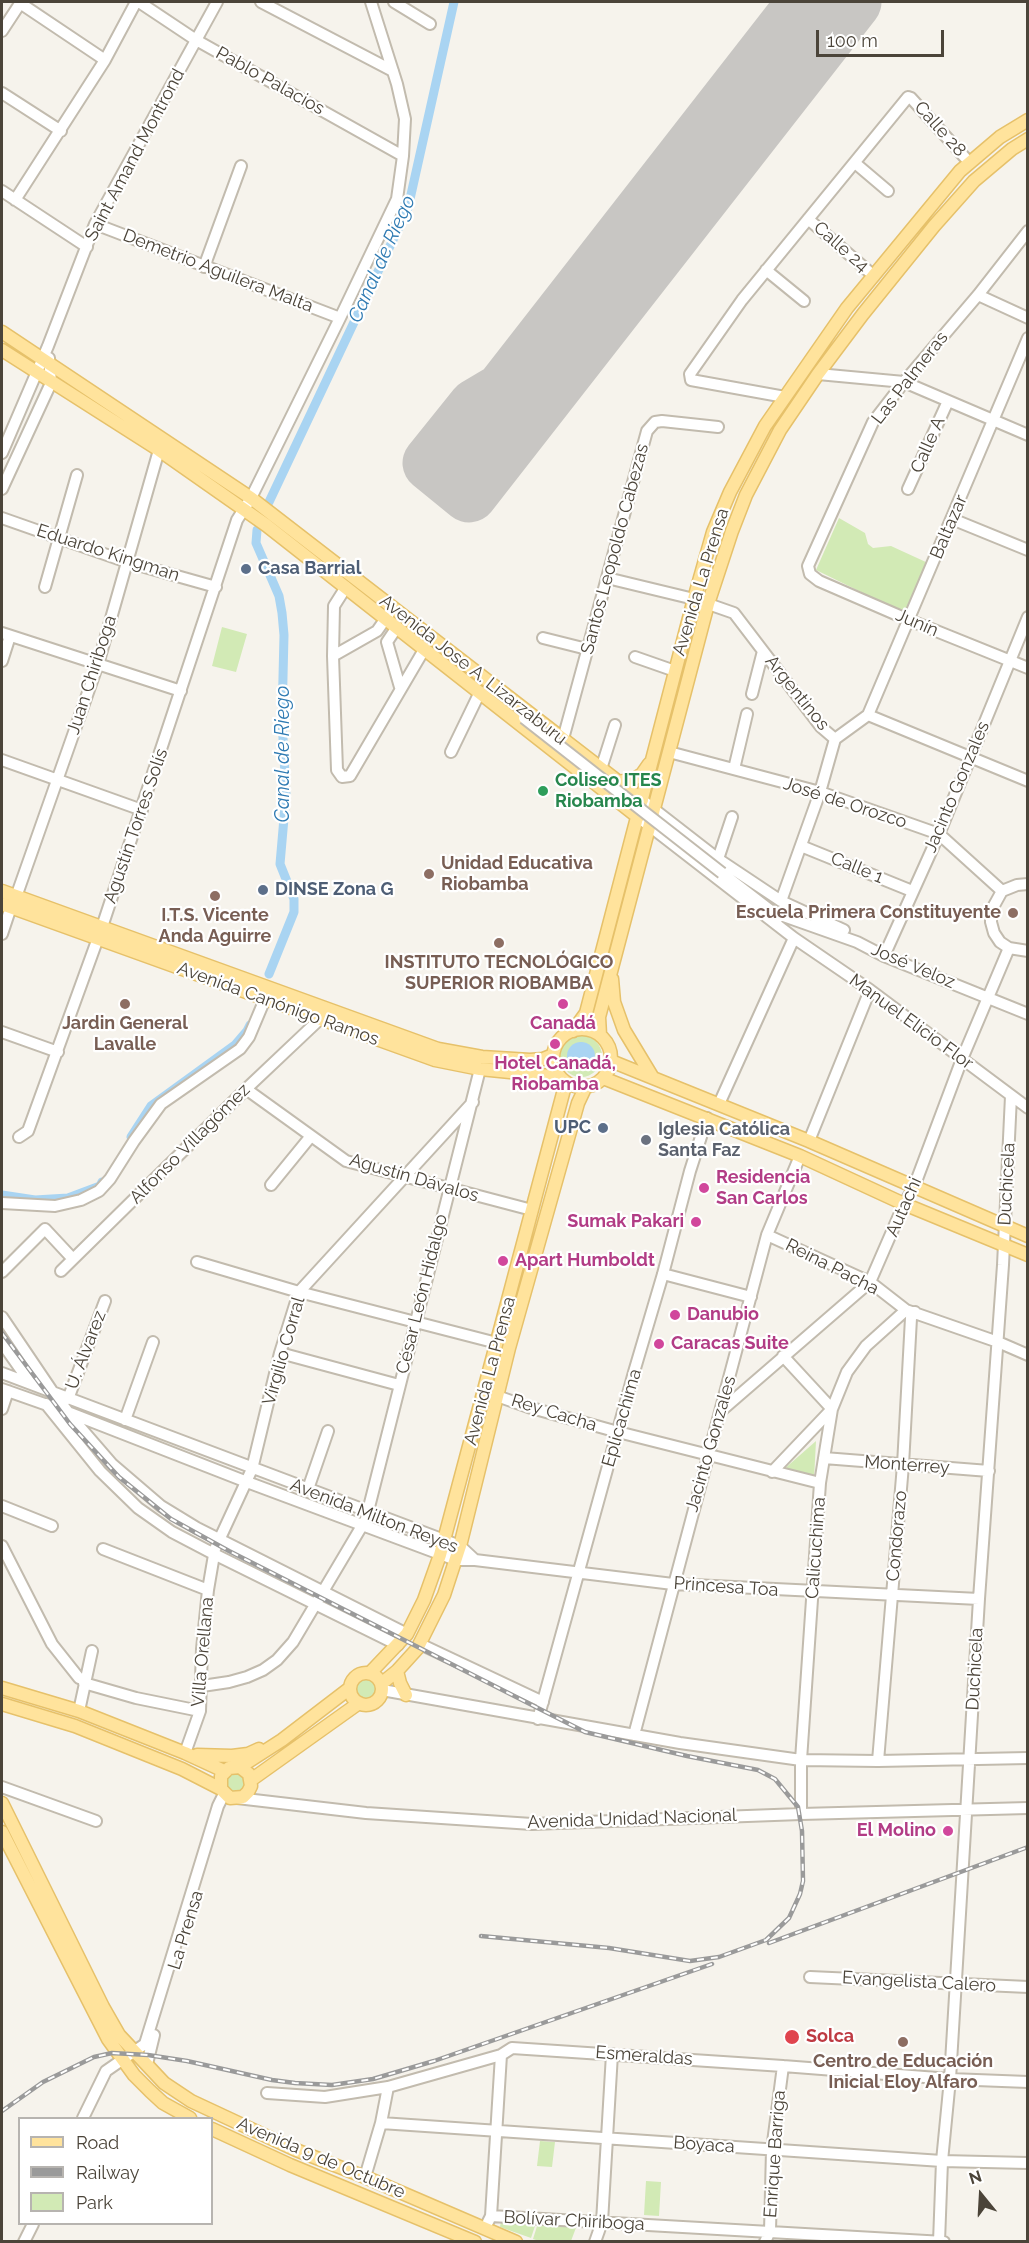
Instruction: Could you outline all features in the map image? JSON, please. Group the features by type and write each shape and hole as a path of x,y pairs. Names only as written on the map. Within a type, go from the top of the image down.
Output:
{"main road":[{"name":"Avenida La Prensa","path":"573,1030 586,1014 694,599 713,532 729,492 765,426 847,308 969,162 1000,137 1028,120"},
{"name":"Avenida La Prensa","path":"600,1035 599,1017 708,604 746,495 780,430 862,314 974,181 1012,148 1028,139"},
{"name":"Avenida Jose A. Lizarzaburu","path":"2,332 250,498 638,817"},
{"name":"Avenida Jose A. Lizarzaburu","path":"2,350 159,450 243,508 346,587 389,613 397,627 424,648 489,693 563,739 642,800"},
{"path":"618,782 626,782 642,774 653,758"},
{"name":"Avenida Canónigo Ramos","path":"2,891 9,903 438,1049 482,1057 530,1060 553,1055"},
{"name":"Avenida Canónigo Ramos","path":"100,933 265,999 435,1060 480,1069 563,1079"},
{"path":"611,973 614,1002 624,1030 654,1079"},
{"path":"587,1029 600,1035 606,1042 611,1060 603,1078 586,1086 576,1086 563,1079 553,1063 553,1055 559,1040 573,1030 587,1029"},
{"path":"611,1060 809,1141 1028,1236"},
{"path":"603,1078 800,1156 904,1204 1028,1255"},
{"name":"Avenida La Prensa","path":"370,1673 407,1634 424,1600 445,1540 532,1210 563,1079"},
{"name":"Avenida La Prensa","path":"382,1687 420,1644 444,1595 456,1560 497,1396 578,1103 586,1086"},
{"path":"397,1671 406,1695"},
{"path":"228,1795 219,1783 224,1771 240,1767 282,1740 350,1688 357,1676 370,1673 379,1679 382,1687 380,1696 371,1704 359,1703 354,1699 350,1688"},
{"path":"2,1688 79,1711 224,1771"},
{"path":"5,1707 75,1726 182,1769 228,1795 248,1792 251,1780 359,1703"},
{"path":"185,1753 215,1756 248,1754 282,1740"},
{"path":"240,1767 245,1770 251,1780"},
{"name":"Avenida 9 de Octubre","path":"2,1803 119,2035 164,2083 191,2101 296,2150 516,2241"},
{"path":"2,1832 92,2012 123,2060 134,2075 163,2103 188,2117"},
{"name":"Avenida 9 de Octubre","path":"213,2129 290,2165 475,2241"}],"street":[{"path":"2,31 21,2 105,60"},
{"name":"Pablo Palacios","path":"138,2 196,40 404,156"},
{"path":"15,200 61,131 138,2"},
{"name":"Saint Amand Montrond","path":"51,383 46,361 48,346 95,224 217,2"},
{"path":"261,2 393,71"},
{"name":"Agustín Torres Solís","path":"19,1137 28,1131 58,1052 142,810 237,520 340,318 397,199 404,156 405,119 393,71 371,2"},
{"path":"394,2 430,24"},
{"path":"2,93 61,131"},
{"name":"Calle 28","path":"855,163 910,97 969,162"},
{"path":"785,397 691,380 690,374 742,300 855,163 888,191"},
{"path":"204,267 241,166"},
{"path":"2,191 87,247"},
{"name":"Calle 24","path":"808,219 874,276"},
{"name":"Demetrio Aguilera Malta","path":"95,224 340,318"},
{"name":"Las Palmeras","path":"810,574 808,566 873,422 1028,231"},
{"path":"766,270 804,301"},
{"path":"978,295 1028,318"},
{"name":"Baltazar","path":"868,715 1028,338"},
{"path":"2,453 36,373 46,361"},
{"path":"818,374 904,382 1028,435"},
{"path":"2,489 51,383"},
{"name":"Calle A","path":"908,489 948,401"},
{"name":"Santos Leopoldo Cabezas","path":"563,739 647,431 655,422 662,421 718,428"},
{"name":"Juan Chiriboga","path":"2,934 9,903 98,664 159,450"},
{"path":"45,587 77,475"},
{"name":"Eduardo Kingman","path":"2,518 127,562 216,587"},
{"path":"952,519 1028,550"},
{"name":"Junín","path":"810,574 819,581 909,620 1028,668"},
{"path":"607,578 694,599"},
{"path":"346,587 334,606 333,656 337,770 342,777 350,776 424,648"},
{"name":"Argentinos","path":"694,599 734,613 820,727 835,738 868,715"},
{"path":"333,656 377,631 389,613"},
{"name":"Jacinto Gonzales","path":"885,956 939,834 1028,617"},
{"path":"397,627 387,642 400,687"},
{"path":"2,661 6,635 181,691"},
{"path":"543,638 587,649"},
{"path":"753,694 763,651"},
{"path":"635,657 675,671"},
{"path":"451,752 489,693 775,913 790,929 852,980"},
{"path":"734,769 747,714"},
{"path":"868,715 1028,781"},
{"path":"601,769 615,724"},
{"path":"781,901 820,792 835,738"},
{"name":"José de Orozco","path":"669,752 820,792 939,834 1002,891"},
{"path":"2,760 142,810"},
{"name":"Avenida Jose A. Lizarzaburu","path":"642,800 718,859 781,901 850,933 858,942"},
{"name":"Avenida Jose A. Lizarzaburu","path":"638,817 794,938"},
{"path":"718,859 732,817"},
{"name":"Calle 1","path":"801,846 912,891"},
{"path":"1028,884 1017,885 1002,891 991,911 994,933 1000,942 1009,948 1028,951"},
{"name":"José Veloz","path":"775,913 858,942 885,956 1028,1014"},
{"path":"719,1104 794,938"},
{"name":"Manuel Elicio Flor","path":"794,938 852,980 870,990 1028,1108"},
{"name":"Autachi","path":"722,1410 870,1282 904,1204 914,1187 962,1059 1009,948"},
{"path":"809,1141 870,990"},
{"path":"2,1203 55,1206 81,1200 99,1191 110,1179 161,1104 240,1049 249,1037 265,999"},
{"name":"Alfonso Villagómez","path":"61,1271 320,1019"},
{"path":"2,1032 58,1052"},
{"name":"César León Hidalgo","path":"202,1686 230,1682 263,1670 277,1660 293,1642 365,1519 480,1069"},
{"name":"Agustín Dávalos","path":"246,1089 346,1161 532,1210"},
{"name":"Duchicela","path":"941,2241 942,2162 950,2079 979,1599 998,1342 1011,1096"},
{"name":"Virgilio Corral","path":"216,1548 252,1469 280,1353 298,1292 472,1102"},
{"name":"Eplicachima","path":"538,1719 690,1171 707,1118"},
{"path":"271,1185 311,1136"},
{"name":"Jacinto Gonzales","path":"634,1735 767,1235 800,1156"},
{"path":"2,1272 45,1229 73,1259"},
{"name":"Reina Pacha","path":"767,1235 870,1282 910,1311 1028,1355"},
{"path":"197,1262 298,1292 497,1343"},
{"path":"663,1274 751,1297"},
{"name":"U. Álvarez","path":"68,1399 105,1301"},
{"name":"Calicuchima","path":"801,1814 801,1760 820,1483 832,1409 847,1372 866,1346 910,1311"},
{"name":"Condorazo","path":"878,1761 903,1465 910,1311"},
{"path":"2,1317 54,1394 112,1464 160,1506 197,1528 216,1548 315,1605 398,1645"},
{"path":"125,1420 153,1342"},
{"path":"2,1343 46,1405 100,1471 138,1508 172,1532 322,1591 407,1634"},
{"path":"280,1353 399,1385"},
{"path":"772,1472 832,1409 783,1356"},
{"name":"Avenida Milton Reyes","path":"2,1373 308,1489 440,1555 456,1560 475,1560"},
{"path":"2,1409 5,1390"},
{"name":"Avenida Milton Reyes","path":"5,1390 247,1482 365,1519 445,1540 460,1546 475,1560"},
{"name":"Rey Cacha","path":"497,1396 618,1432 820,1483"},
{"path":"308,1489 328,1431"},
{"name":"Monterrey","path":"824,1458 989,1471"},
{"path":"2,1506 52,1526"},
{"path":"2,1546 52,1644 79,1678 136,1698 200,1711"},
{"name":"Villa Orellana","path":"185,1753 200,1711 202,1649 208,1590 216,1548"},
{"path":"103,1549 208,1590"},
{"name":"Princesa Toa","path":"475,1560 673,1584 979,1599"},
{"path":"420,1644 543,1702"},
{"path":"79,1711 92,1651"},
{"path":"382,1687 406,1695 538,1719 801,1760 1028,1758"},
{"path":"2,1787 96,1821"},
{"name":"Avenida Unidad Nacional","path":"228,1795 366,1813 532,1824 1028,1808"},
{"name":"La Prensa","path":"134,2052 145,2044 218,1806 228,1795"},
{"name":"La Prensa","path":"147,2064 228,1795"},
{"name":"Evangelista Calero","path":"810,1977 1028,1987"},
{"name":"Esmeraldas","path":"267,2093 325,2097 388,2087 501,2055 512,2048 950,2079 1028,2082"},
{"path":"83,2117 106,2071 134,2052"},
{"path":"595,2241 602,2222 612,2054"},
{"path":"486,2228 491,2216 501,2055"},
{"name":"Enrique Barriga","path":"768,2236 772,2150 783,2066"},
{"path":"365,2177 381,2123 388,2087"},
{"name":"Boyaca","path":"381,2123 942,2162 1028,2163"},
{"name":"Bolívar Chiriboga","path":"491,2216 602,2222 768,2236 941,2241"},
{"path":"24,2241 32,2225"}],"green space":[{"path":"839,518 865,533 868,544 873,548 891,546 928,563 908,615 816,570"},
{"path":"222,627 247,634 236,672 212,666"},
{"path":"581,1035 596,1041 602,1056 596,1071 581,1077 566,1071 560,1056 566,1041"},
{"path":"816,1441 814,1479 783,1470"},
{"path":"365,1676 374,1680 378,1689 374,1698 365,1702 356,1698 352,1689 356,1680"},
{"path":"230,1770 245,1774 245,1790 229,1794 222,1779"},
{"path":"540,2141 555,2142 552,2167 537,2166"},
{"path":"646,2181 661,2182 659,2216 644,2215"},
{"path":"501,2221 536,2223 531,2238 500,2227"},
{"path":"538,2223 577,2225 571,2241 539,2241 533,2239"}],"water":[{"path":"581,1042 591,1046 595,1056 591,1066 581,1070 571,1066 567,1056 571,1046"}],"waterway":[{"name":"Canal de Riego","path":"269,502 408,208 454,2"},
{"name":"Canal de Riego","path":"257,530 256,543 279,596 282,613 284,635 282,719 286,795 280,864 294,899 294,912 269,974"},
{"name":"Canal de Riego","path":"131,1137 151,1106 235,1045 250,1025"},
{"name":"Canal de Riego","path":"2,1195 35,1200 68,1198 100,1186 102,1182"}],"runway":[{"path":"806,2 503,391 476,407 431,463 469,494 853,2"}],"railway":[{"path":"2,1333 70,1424 119,1477 171,1519 229,1551 585,1732 758,1770 775,1779 798,1807 802,1831 803,1881 800,1894 789,1918 766,1940 719,1957 690,1961 609,1948 481,1936"},
{"path":"769,1943 1028,1847"},
{"path":"2,2111 43,2082 94,2057 112,2053 148,2055 187,2061 295,2083 332,2085 373,2079 434,2061 712,1964"}],"place":[{"name":"Casa Barrial","path":"246,569"},
{"name":"Coliseo ITES Riobamba","path":"543,791"},
{"name":"Unidad Educativa Riobamba","path":"429,874"},
{"name":"DINSE Zona G","path":"263,890"},
{"name":"I.T.S. Vicente Anda Aguirre","path":"215,896"},
{"name":"Escuela Primera Constituyente","path":"1013,913"},
{"name":"INSTITUTO TECNOLÓGICO SUPERIOR RIOBAMBA","path":"499,943"},
{"name":"Jardin General Lavalle","path":"125,1004"},
{"name":"Canadá","path":"563,1004"},
{"name":"Hotel Canadá, Riobamba","path":"555,1044"},
{"name":"UPC","path":"603,1128"},
{"name":"Iglesia Católica Santa Faz","path":"646,1140"},
{"name":"Residencia San Carlos","path":"704,1188"},
{"name":"Sumak Pakari","path":"696,1222"},
{"name":"Apart Humboldt","path":"503,1261"},
{"name":"Danubio","path":"675,1315"},
{"name":"Caracas Suite","path":"659,1344"},
{"name":"El Molino","path":"948,1831"},
{"name":"Solca","path":"792,2037"},
{"name":"Centro de Educación Inicial Eloy Alfaro","path":"903,2042"}]}
